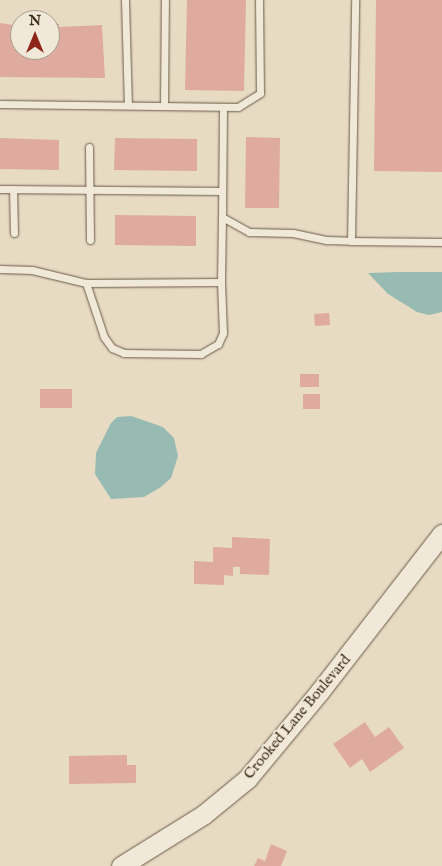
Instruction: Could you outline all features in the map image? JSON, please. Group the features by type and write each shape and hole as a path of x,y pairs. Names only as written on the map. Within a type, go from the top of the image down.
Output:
{"street":[{"name":"Crooked Lane Boulevard","path":"121,866 203,815 247,779 320,691 442,534"}],"lane":[{"path":"125,0 128,105"},
{"path":"164,0 164,106"},
{"path":"0,104 238,107 260,93 259,0"},
{"path":"351,241 355,0"},
{"path":"86,283 104,337 112,348 124,353 201,354 218,344 223,333 223,107"},
{"path":"89,148 90,240"},
{"path":"0,189 222,191"},
{"path":"14,190 14,233"},
{"path":"222,218 249,232 293,233 326,240 442,242"},
{"path":"0,269 32,270 86,283 222,282"}],"water":[{"path":"442,272 442,312 429,315 417,312 388,294 368,273"},
{"path":"131,416 163,427 174,438 178,456 171,478 161,487 144,497 111,499 95,474 96,453 111,423 117,417"}],"building":[{"path":"187,0 246,0 244,91 185,90"},
{"path":"376,0 442,0 442,172 374,171"},
{"path":"0,23 10,24 10,60 60,60 60,27 102,25 105,78 0,77"},
{"path":"246,137 280,138 279,208 245,208"},
{"path":"0,138 59,140 59,170 0,169"},
{"path":"115,138 197,139 197,171 114,170"},
{"path":"115,215 196,216 196,246 115,245"},
{"path":"329,313 330,325 315,326 314,314"},
{"path":"300,374 319,374 319,387 300,387"},
{"path":"40,389 72,389 72,408 40,408"},
{"path":"303,394 320,394 320,409 303,409"},
{"path":"232,537 270,539 269,575 240,574 240,567 233,567 233,576 224,575 224,585 194,584 194,561 213,562 213,547 232,548"},
{"path":"365,722 375,737 389,727 404,748 370,772 362,759 350,768 333,744"},
{"path":"127,755 127,765 136,765 136,783 69,784 69,756"},
{"path":"271,844 287,851 281,866 254,866 258,858 265,861"}]}
